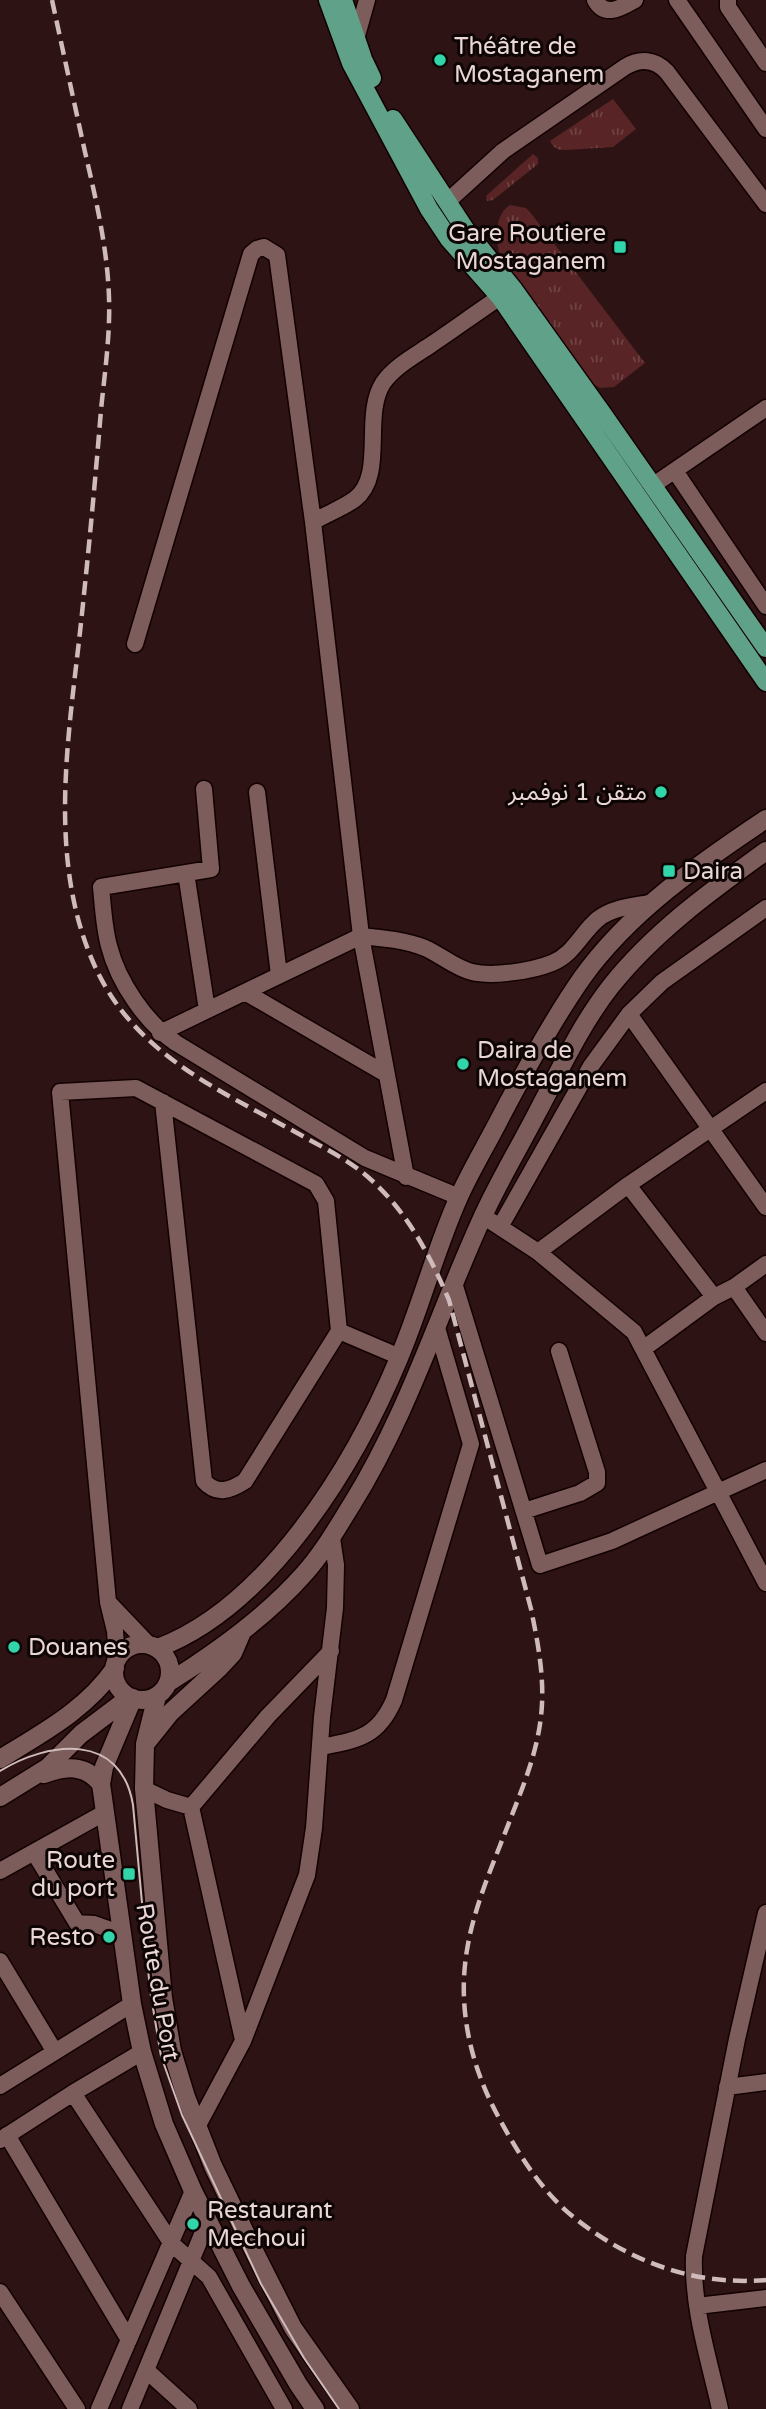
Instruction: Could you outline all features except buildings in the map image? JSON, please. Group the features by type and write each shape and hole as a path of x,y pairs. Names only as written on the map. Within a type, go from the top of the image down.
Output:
{"main road":[{"path":"328,0 351,63 429,209 449,239 500,297 766,682"},
{"path":"343,0 363,59 381,98 447,202 514,290 766,648"},
{"path":"0,1759 83,1705 105,1683 116,1664 131,1647 153,1647 186,1637 212,1621 269,1568 296,1535 347,1464 366,1431 400,1357 432,1261 459,1197 559,1013 584,976 613,941 654,902 721,849 766,819"},
{"path":"37,1776 81,1734 131,1698 149,1699 242,1632 290,1589 332,1538 377,1465 483,1216 587,1020 610,987 637,956 719,885 766,851"},
{"path":"145,1744 190,1692 233,1653 242,1632"},
{"path":"153,1647 165,1655 169,1663 163,1690"},
{"path":"116,1664 118,1685 131,1698"},
{"path":"163,1690 174,1693 190,1692"},
{"name":"Route du Port","path":"163,1690 145,1744 144,1789 167,2025 178,2073 197,2127 228,2197 293,2328 350,2409"},
{"name":"Route du Port","path":"131,1698 104,1767 101,1784 132,2004 142,2052 164,2124 193,2192 270,2338 315,2409"},
{"path":"0,1797 37,1776 59,1769 77,1768 91,1774 101,1784"}],"street":[{"path":"356,38 367,0"},
{"path":"594,0 602,9 610,10 635,0"},
{"path":"677,0 766,129"},
{"path":"728,0 728,7 766,63"},
{"path":"447,202 503,151 632,63 648,61 662,66 667,72 766,204"},
{"path":"135,644 251,254 264,247 277,255 313,522 361,936 406,1177"},
{"path":"313,522 355,499 365,489 371,470 376,395 385,380 402,365 500,297"},
{"path":"652,486 761,411 766,430"},
{"path":"675,471 766,607"},
{"path":"204,789 211,869 101,887 109,947 120,975 160,1033 365,1158 459,1197"},
{"path":"257,792 279,975"},
{"path":"186,873 207,1010"},
{"path":"160,1033 361,936 384,938 424,948 471,972 507,973 549,964 563,958 578,945 596,921 606,914 654,902"},
{"path":"500,1227 591,1066 629,1014 662,982 766,908"},
{"path":"245,992 386,1074"},
{"path":"629,1014 766,1206"},
{"path":"116,1664 115,1631 108,1602 60,1092 136,1088 163,1102 316,1184 326,1201 339,1331 245,1481 232,1489 219,1491 210,1488 204,1481 163,1102"},
{"path":"538,1252 628,1185 766,1091"},
{"path":"628,1185 714,1297"},
{"path":"483,1216 538,1252 634,1332 766,1583"},
{"path":"643,1349 714,1297 734,1287 766,1264"},
{"path":"455,1286 541,1565 612,1541 766,1470"},
{"path":"734,1287 766,1333"},
{"path":"320,1748 353,1741 371,1733 386,1719 471,1444 437,1328"},
{"path":"339,1331 400,1357"},
{"path":"524,1511 580,1493 597,1483 597,1472 559,1351"},
{"path":"197,2127 243,2041 307,1875 335,1608 336,1565 332,1538"},
{"path":"108,1602 153,1647"},
{"path":"191,1807 268,1716 331,1651"},
{"path":"144,1789 191,1807"},
{"path":"191,1807 243,2041"},
{"path":"0,1871 104,1813"},
{"path":"34,1852 78,1923 94,1924 122,1934"},
{"path":"720,2409 697,2306 693,2276 694,2256 727,2087 760,1964 766,1913"},
{"path":"0,1961 55,2052"},
{"path":"0,2086 132,2004"},
{"path":"129,2340 3,2138 142,2052"},
{"path":"727,2087 766,2082"},
{"path":"73,2093 172,2244 209,2277 284,2409"},
{"path":"99,2409 193,2192"},
{"path":"130,2409 208,2221"},
{"path":"0,2292 78,2409"},
{"path":"697,2306 766,2298"},
{"path":"146,2370 189,2409"}],"green space":[{"path":"613,99 636,129 613,147 566,150 553,146 550,141"},
{"path":"533,154 538,158 538,164 493,200 487,201 486,196"},
{"path":"510,205 526,208 530,212 645,363 614,387 600,388 590,382 501,260 497,238 498,222"}],"tram line":[{"path":"0,1771 40,1753 80,1749 99,1754 114,1765 126,1781 133,1805 150,1990 161,2056 182,2115 261,2284 304,2358 339,2409"}],"railway":[{"path":"52,0 99,215 109,300 107,354 67,756 66,840 70,882 79,922 93,962 110,994 130,1021 154,1045 208,1084 347,1161 377,1185 413,1230 449,1300 531,1609 542,1681 542,1709 535,1749 479,1901 464,1972 465,2016 469,2037 489,2099 522,2157 549,2194 592,2231 662,2267 713,2279 766,2280"}],"place":[{"name":"Théâtre de Mostaganem","path":"440,60"},
{"name":"Gare Routiere Mostaganem","path":"620,247"},
{"name":"متقن 1 نوفمبر","path":"661,792"},
{"name":"Daira","path":"669,871"},
{"name":"Daira de Mostaganem","path":"463,1064"},
{"name":"Douanes","path":"14,1647"},
{"name":"Route du port","path":"129,1874"},
{"name":"Resto","path":"109,1937"},
{"name":"Restaurant Mechoui","path":"193,2224"}]}
